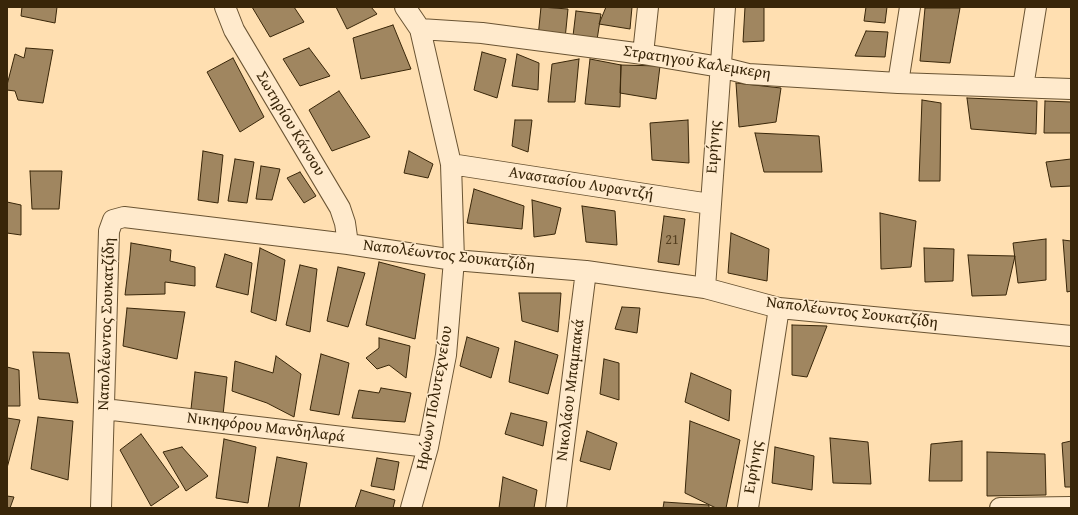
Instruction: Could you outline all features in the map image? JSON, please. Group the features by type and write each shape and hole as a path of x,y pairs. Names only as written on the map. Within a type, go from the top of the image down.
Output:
{"street":[{"name":"Σωτηρίου Κάνσου","path":"225,7 234,30 340,208 345,223 348,244"},
{"name":"Ηρώων Πολυτεχνείου","path":"405,7 420,29 451,164 454,260 446,355 428,447 411,508"},
{"path":"643,54 648,7"},
{"name":"Ειρήνης","path":"705,288 725,7"},
{"path":"898,83 910,7"},
{"path":"1023,87 1036,7"},
{"name":"Στρατηγού Καλεμκερη","path":"420,29 482,33 643,54 720,67 748,74 898,83 1071,89"},
{"name":"Αναστασίου Λυραντζή","path":"451,164 710,204"},
{"name":"Ναπολέωντος Σουκατζίδη","path":"101,508 109,231 113,220 124,217 348,244 454,260 586,271 705,288 779,308 1071,336"},
{"name":"Νικολάου Μπαμπακά","path":"556,508 586,271"},
{"name":"Ειρήνης","path":"748,508 779,308"},
{"name":"Νικηφόρου Μανδηλαρά","path":"104,409 428,447"},
{"path":"1000,508 1071,507"}],"building":[{"path":"22,7 57,7 55,23 21,16"},
{"path":"252,7 294,7 304,22 270,37"},
{"path":"336,7 371,7 377,14 347,29"},
{"path":"541,7 568,9 565,39 538,37"},
{"path":"606,7 632,7 630,29 599,24"},
{"path":"745,7 764,7 764,41 743,42"},
{"path":"866,7 887,7 885,23 864,21"},
{"path":"925,8 960,8 950,63 920,61"},
{"path":"576,11 601,14 597,40 573,36"},
{"path":"393,25 411,69 361,79 353,38"},
{"path":"866,31 888,32 885,57 855,56"},
{"path":"26,48 53,50 43,103 18,100 15,91 7,90 15,54 24,58"},
{"path":"309,48 330,76 300,86 283,59"},
{"path":"482,52 506,59 497,98 474,90"},
{"path":"517,54 539,63 538,90 512,86"},
{"path":"233,58 264,117 240,132 207,72"},
{"path":"579,59 575,102 548,102 552,64"},
{"path":"590,59 621,65 620,107 585,104"},
{"path":"621,65 660,66 656,99 620,93"},
{"path":"736,83 781,88 776,122 739,127"},
{"path":"339,91 370,137 332,151 309,110"},
{"path":"967,98 1037,101 1036,134 971,129"},
{"path":"922,100 941,103 940,181 919,181"},
{"path":"1045,101 1071,102 1071,133 1044,133"},
{"path":"515,120 532,120 528,152 512,146"},
{"path":"688,120 689,163 652,160 650,123"},
{"path":"755,133 819,136 822,172 764,172"},
{"path":"203,151 223,155 218,203 198,200"},
{"path":"409,151 433,164 428,178 404,173"},
{"path":"235,159 254,162 247,203 228,201"},
{"path":"1071,159 1071,186 1051,187 1046,162"},
{"path":"261,166 280,169 272,200 256,199"},
{"path":"30,171 62,171 59,209 32,209"},
{"path":"300,172 316,196 304,203 287,178"},
{"path":"474,189 524,206 522,229 467,223"},
{"path":"532,200 561,208 555,234 534,237"},
{"path":"7,202 21,205 21,235 7,233"},
{"path":"582,206 615,211 617,245 586,242"},
{"path":"880,213 916,221 911,267 881,269"},
{"path":"664,216 685,219 679,265 658,262"},
{"path":"731,233 769,249 767,281 728,273"},
{"path":"1046,239 1046,280 1018,283 1013,243"},
{"path":"1063,240 1071,241 1071,291 1067,292"},
{"path":"131,243 171,250 170,261 195,267 195,286 165,282 165,294 125,295"},
{"path":"260,248 285,260 276,321 251,312"},
{"path":"924,248 954,249 953,281 925,282"},
{"path":"225,254 252,263 248,295 216,287"},
{"path":"968,255 1015,256 1006,295 972,296"},
{"path":"379,262 425,274 415,339 366,325"},
{"path":"300,265 317,269 310,332 286,325"},
{"path":"338,267 365,273 348,327 327,321"},
{"path":"519,293 561,293 558,332 522,321"},
{"path":"622,307 640,308 637,333 615,329"},
{"path":"127,308 185,312 177,359 123,346"},
{"path":"792,325 827,326 807,377 792,375"},
{"path":"467,337 499,348 491,378 460,366"},
{"path":"379,338 410,346 406,378 389,365 377,369 366,358 379,348"},
{"path":"515,341 558,355 548,394 509,382"},
{"path":"33,352 69,353 78,403 39,399"},
{"path":"321,354 349,363 339,415 310,410"},
{"path":"276,356 301,374 294,417 267,403 232,391 235,361 273,373"},
{"path":"604,359 619,363 619,400 600,394"},
{"path":"7,367 19,370 20,406 7,406"},
{"path":"195,372 227,377 223,415 191,409"},
{"path":"691,373 731,390 729,421 685,402"},
{"path":"381,388 411,393 405,422 352,418 359,390 379,393"},
{"path":"511,413 547,422 543,446 505,434"},
{"path":"38,417 73,421 68,480 31,469"},
{"path":"7,418 20,420 7,468"},
{"path":"690,421 740,440 726,508 716,508 685,493"},
{"path":"587,431 617,443 610,470 580,461"},
{"path":"141,434 179,487 151,506 120,450"},
{"path":"830,438 868,442 871,484 833,483"},
{"path":"224,439 256,447 248,503 216,498"},
{"path":"962,441 962,481 929,481 931,444"},
{"path":"1071,441 1071,487 1065,487 1062,443"},
{"path":"182,447 208,476 186,491 163,452"},
{"path":"775,447 814,456 812,490 772,483"},
{"path":"987,452 1045,454 1046,495 987,496"},
{"path":"277,457 307,463 299,508 268,508"},
{"path":"377,458 399,462 394,490 371,486"},
{"path":"503,477 537,490 534,508 499,508"},
{"path":"361,490 395,500 393,508 355,508"},
{"path":"7,496 14,497 10,508 7,508"},
{"path":"664,502 709,505 709,508 663,508"}]}
